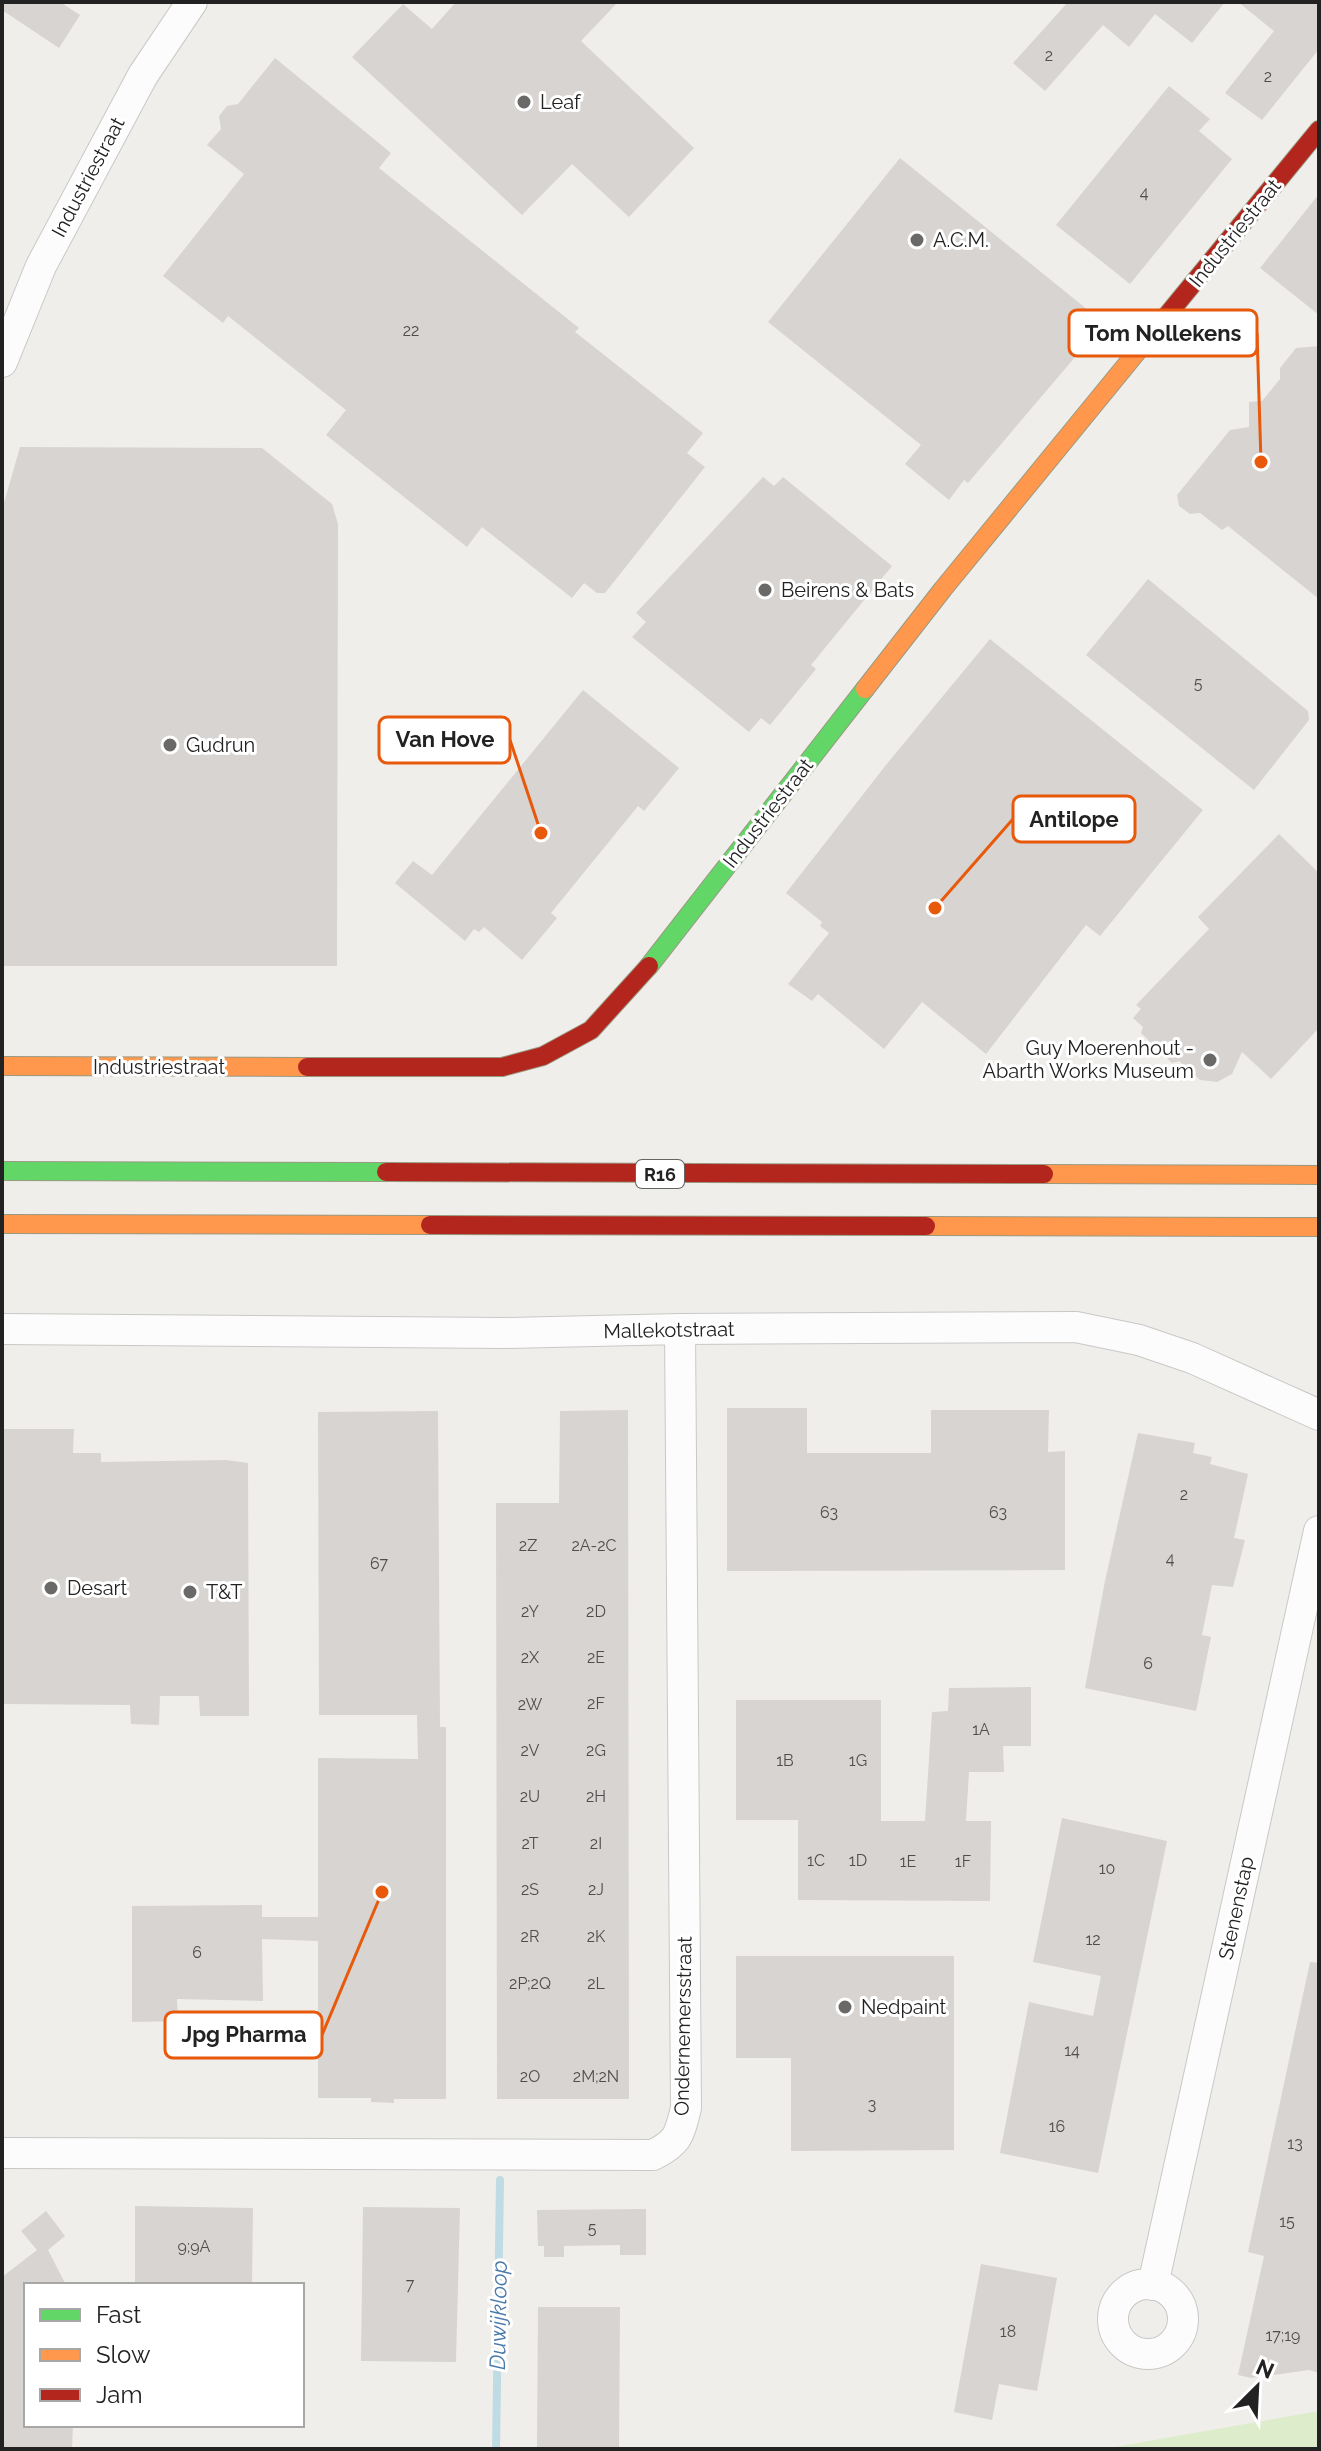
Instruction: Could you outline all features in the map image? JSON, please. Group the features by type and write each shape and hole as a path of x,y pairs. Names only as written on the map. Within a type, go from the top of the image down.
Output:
{"main road":[{"name":"Industriestraat","path":"2,1066 502,1067 543,1056 591,1030 661,951 934,600 1319,130"},
{"name":"R16","path":"2,1171 1319,1175"},
{"path":"2,1224 1319,1227"}],"street":[{"name":"Industriestraat","path":"2,362 41,266 143,75 192,2"},
{"name":"Mallekotstraat","path":"2,1329 504,1333 1076,1327 1139,1340 1192,1358 1319,1415"},
{"name":"Ondernemersstraat","path":"2,2153 653,2155 678,2139 686,2108 680,1329"},
{"name":"Stenenstap","path":"1153,2285 1319,1531"}],"green space":[{"path":"1319,2411 1319,2449 1103,2449"}],"building":[{"path":"2,2 60,2 80,15 59,48 2,10"},
{"name":"Leaf","path":"456,2 618,2 581,41 694,148 629,217 572,164 522,215 352,57 403,4 432,29"},
{"path":"1068,2 1225,2 1192,43 1155,14 1129,47 1103,25 1045,91 1013,63"},
{"path":"1238,2 1319,2 1319,49 1262,120 1225,93 1274,31"},
{"path":"275,58 391,153 379,168 579,328 575,332 703,433 687,453 705,467 605,593 597,593 584,583 572,598 482,527 467,547 326,435 346,410 228,316 223,323 163,276 244,174 207,145 221,129 219,116 227,106 238,104"},
{"path":"1169,86 1210,119 1199,131 1232,159 1130,284 1056,225"},
{"name":"A.C.M.","path":"900,158 1104,323 968,483 964,480 949,500 905,464 921,445 768,322"},
{"path":"1319,194 1319,315 1260,268"},
{"path":"1319,346 1319,599 1228,526 1222,530 1200,513 1190,514 1179,506 1177,495 1230,430 1249,427 1249,402 1262,401 1280,379 1280,368 1296,348"},
{"name":"Gudrun","path":"20,447 262,448 332,504 338,524 337,966 2,966 2,510"},
{"name":"Beirens & Bats","path":"763,477 774,486 783,477 892,566 811,665 816,669 770,725 761,718 749,732 632,637 646,622 636,613"},
{"path":"1148,579 1308,711 1309,720 1254,790 1086,655"},
{"path":"990,639 1203,810 1100,936 1086,925 986,1054 922,1002 884,1049 818,994 812,1001 788,984 829,933 820,926 822,922 786,893"},
{"path":"583,690 679,768 644,811 638,806 551,913 557,918 522,960 484,927 479,932 474,929 465,941 395,883 413,861 432,875"},
{"path":"1279,834 1319,873 1319,1028 1271,1079 1242,1052 1232,1074 1217,1082 1200,1080 1179,1061 1172,1063 1141,1033 1143,1027 1133,1018 1141,1009 1136,1005 1209,929 1198,917"},
{"path":"727,1408 807,1408 807,1453 931,1453 931,1410 1049,1410 1048,1452 1065,1451 1065,1570 727,1571"},
{"path":"628,1410 629,2099 497,2099 496,1503 559,1503 560,1411"},
{"path":"438,1411 440,1727 446,1727 446,2099 394,2099 394,2103 371,2102 371,2098 318,2098 318,1941 262,1939 263,2001 177,1999 178,2021 132,2022 132,1906 262,1905 262,1917 318,1917 318,1758 418,1759 417,1715 319,1715 318,1412"},
{"path":"2,1429 74,1429 73,1453 101,1453 101,1462 226,1460 248,1463 249,1716 200,1716 199,1696 160,1696 159,1725 131,1724 130,1705 2,1704"},
{"path":"1138,1433 1195,1443 1193,1453 1212,1457 1210,1464 1248,1474 1234,1538 1245,1540 1233,1587 1212,1585 1202,1635 1211,1637 1196,1711 1085,1688"},
{"path":"1031,1687 1031,1746 1003,1746 1004,1772 969,1772 966,1821 991,1821 990,1901 798,1900 798,1820 736,1820 736,1700 881,1700 881,1821 925,1821 932,1712 948,1711 949,1688"},
{"path":"1062,1818 1167,1841 1098,2173 1000,2153 1029,2002 1093,2016 1101,1976 1033,1962"},
{"path":"736,1956 954,1956 954,2150 791,2151 791,2058 736,2058"},
{"path":"1310,1962 1319,1963 1319,2373 1309,2370 1251,2378 1238,2375 1264,2256 1248,2252"},
{"path":"135,2206 253,2208 252,2283 135,2283"},
{"path":"363,2207 460,2208 456,2362 361,2361"},
{"path":"646,2209 646,2255 620,2255 620,2245 564,2246 564,2257 544,2257 544,2246 538,2246 537,2210"},
{"path":"46,2211 65,2236 48,2250 65,2283 24,2283 24,2427 73,2427 72,2449 2,2449 2,2277 37,2250 21,2231"},
{"path":"981,2264 1057,2278 1037,2391 999,2384 992,2420 954,2412"},
{"path":"538,2307 620,2307 619,2449 537,2449"}],"waterway":[{"name":"Duwijkloop","path":"496,2449 500,2180"}],"traffic: fast":[{"path":"649,966 865,689"},
{"path":"2,1171 386,1172"}],"traffic: slow":[{"path":"865,689 1150,336"},
{"path":"2,1066 307,1067"},
{"path":"1044,1174 1319,1175"},
{"path":"2,1224 430,1225"},
{"path":"926,1226 1319,1227"}],"traffic: jam":[{"path":"1150,336 1319,130"},
{"path":"307,1067 502,1067 543,1056 591,1030 649,966"},
{"path":"386,1172 1044,1174"},
{"path":"430,1225 926,1226"}],"place":[{"name":"Leaf","path":"524,102"},
{"name":"A.C.M.","path":"917,240"},
{"name":"Tom Nollekens","path":"1261,462"},
{"name":"Beirens & Bats","path":"765,590"},
{"name":"Gudrun","path":"170,745"},
{"name":"Van Hove","path":"541,833"},
{"name":"Antilope","path":"935,908"},
{"name":"Guy Moerenhout - Abarth Works Museum","path":"1210,1060"},
{"name":"Desart","path":"51,1588"},
{"name":"T&T","path":"190,1592"},
{"name":"Jpg Pharma","path":"382,1892"},
{"name":"Nedpaint","path":"845,2007"}]}
